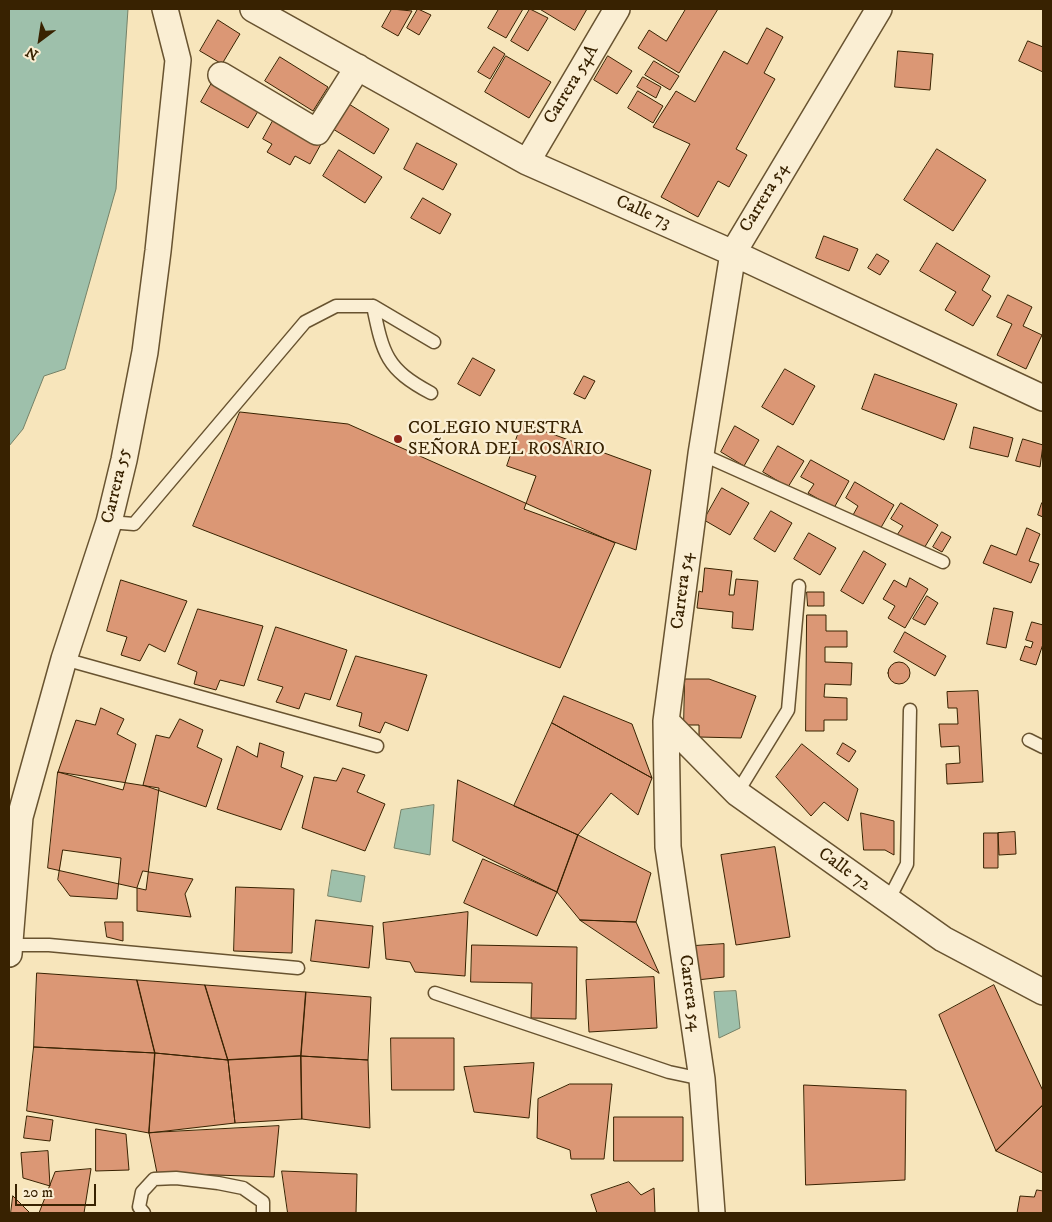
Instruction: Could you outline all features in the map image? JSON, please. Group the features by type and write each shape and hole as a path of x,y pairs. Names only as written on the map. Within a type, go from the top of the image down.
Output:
{"street":[{"name":"Carrera 55","path":"9,950 14,816 109,522 145,352 158,251 178,60 165,9"},
{"name":"Calle 73","path":"253,9 527,162 733,253 1043,398"},
{"name":"Carrera 54A","path":"527,162 618,9"},
{"name":"Carrera 54","path":"712,1213 702,1079 668,847 666,721 701,454 733,253 879,9"},
{"path":"222,75 317,132 358,67"},
{"name":"Calle 72","path":"666,721 737,793 943,939 1043,992"}],"lane":[{"path":"109,522 134,524 305,322 336,306 373,306 434,342"},
{"path":"373,306 381,344 395,370 408,381 431,392"},
{"path":"701,454 943,562"},
{"path":"737,793 788,710 799,586"},
{"path":"64,659 377,746"},
{"path":"888,901 907,864 910,710"},
{"path":"1029,740 1043,747"},
{"path":"9,950 49,945 298,968"},
{"path":"435,992 670,1072 702,1079"},
{"path":"144,1213 139,1207 142,1192 154,1179 176,1178 243,1188 263,1202 262,1213"}],"shaded area":[{"path":"9,9 128,9 116,189 65,369 44,376 23,429 9,446"},
{"path":"434,805 430,855 394,848 401,810"},
{"path":"332,870 365,876 361,902 328,896"},
{"path":"736,991 740,1028 719,1038 714,992"}],"building":[{"path":"392,9 412,11 398,36 382,27"},
{"path":"418,9 431,15 419,35 407,28"},
{"path":"499,9 523,9 506,38 488,28"},
{"path":"530,9 548,18 528,51 511,41"},
{"path":"540,9 587,9 575,30"},
{"path":"686,9 718,9 679,73 638,48 649,30 666,41"},
{"path":"218,20 240,34 222,64 200,51"},
{"path":"767,28 783,37 764,73 775,79 736,149 747,155 729,187 718,181 698,217 661,197 690,144 653,127 676,91 695,102 724,51 747,64"},
{"path":"1028,41 1043,47 1043,72 1019,61"},
{"path":"494,47 505,54 490,79 478,72"},
{"path":"898,51 933,54 930,90 895,87"},
{"path":"506,56 551,82 529,118 485,92"},
{"path":"608,56 632,71 617,94 594,80"},
{"path":"280,57 328,87 313,111 265,81"},
{"path":"654,61 679,76 670,90 645,75"},
{"path":"643,77 661,87 656,98 637,87"},
{"path":"213,81 260,108 248,128 201,102"},
{"path":"638,91 663,106 653,123 628,108"},
{"path":"344,101 389,129 374,154 328,126"},
{"path":"274,119 321,144 310,164 295,156 290,165 267,152 272,144 263,139"},
{"path":"417,143 457,164 443,190 404,169"},
{"path":"937,149 986,180 953,231 904,200"},
{"path":"339,150 382,177 365,203 323,176"},
{"path":"423,198 451,214 440,234 411,218"},
{"path":"824,236 858,249 849,271 816,258"},
{"path":"937,243 990,276 982,290 991,296 973,326 945,310 956,292 920,271"},
{"path":"877,254 889,261 880,275 868,268"},
{"path":"1008,295 1032,307 1023,326 1042,335 1026,369 997,355 1012,324 997,317"},
{"path":"473,358 495,370 480,396 458,384"},
{"path":"785,369 815,386 793,425 762,407"},
{"path":"875,374 957,404 944,440 862,409"},
{"path":"584,376 595,381 585,399 574,394"},
{"path":"240,412 348,424 615,543 560,668 193,526"},
{"path":"522,423 651,470 636,550 524,509 536,476 507,466"},
{"path":"735,426 759,440 744,466 721,452"},
{"path":"974,427 1013,438 1008,457 970,448"},
{"path":"1023,439 1043,445 1040,467 1016,461"},
{"path":"778,446 804,461 788,487 763,472"},
{"path":"811,460 849,481 834,508 808,493 814,484 801,477"},
{"path":"855,482 894,505 879,531 853,515 858,506 846,498"},
{"path":"722,488 749,503 730,535 704,520"},
{"path":"901,503 938,525 923,550 897,535 903,526 891,519"},
{"path":"1043,504 1043,517 1038,515"},
{"path":"771,511 792,523 775,552 754,539"},
{"path":"1027,528 1040,534 1029,561 1039,564 1031,583 983,563 991,545 1016,555"},
{"path":"942,532 951,537 942,552 933,547"},
{"path":"809,533 836,548 820,575 794,559"},
{"path":"864,551 886,564 863,604 841,591"},
{"path":"705,568 732,571 729,595 734,595 736,579 758,581 753,630 732,628 733,612 697,608 699,591 702,592"},
{"path":"910,578 928,589 905,628 888,618 895,606 883,599 894,580 906,587"},
{"path":"121,580 187,601 165,652 149,644 140,661 121,655 127,637 107,631"},
{"path":"807,592 824,592 824,606 808,606"},
{"path":"927,596 938,603 925,625 913,619"},
{"path":"994,608 1013,612 1006,648 987,644"},
{"path":"198,609 263,626 244,686 220,680 216,690 194,684 197,672 178,664"},
{"path":"807,615 826,615 826,631 847,631 847,647 825,647 825,662 852,663 851,685 825,684 824,697 847,698 847,720 824,720 824,731 806,731"},
{"path":"1032,622 1043,625 1043,644 1036,665 1020,660 1025,646 1031,648 1033,642 1026,640"},
{"path":"276,627 347,650 330,700 305,693 299,709 276,702 283,687 258,680"},
{"path":"905,632 946,656 935,676 894,652"},
{"path":"356,656 427,675 408,731 385,722 380,733 359,726 362,713 337,706"},
{"path":"899,662 907,665 910,673 907,681 899,684 891,681 888,673 891,665"},
{"path":"685,679 709,679 756,696 741,738 699,737 699,725 684,725"},
{"path":"978,691 983,782 947,784 946,764 960,763 959,746 941,747 939,724 958,724 957,708 948,708 947,692"},
{"path":"564,696 632,724 652,778 552,723"},
{"path":"101,708 124,719 117,734 136,744 123,790 58,772 76,720 95,725"},
{"path":"180,719 203,730 197,747 222,759 206,807 143,785 156,735 169,738"},
{"path":"552,723 652,778 638,815 611,793 578,835 514,806"},
{"path":"260,743 284,752 281,767 303,776 281,830 217,809 237,746 257,757"},
{"path":"843,743 856,751 849,762 837,754"},
{"path":"802,744 858,789 848,821 824,802 811,816 776,777"},
{"path":"343,768 365,775 357,792 385,804 365,851 302,828 314,777 336,781"},
{"path":"58,772 159,788 146,890 48,868"},
{"path":"458,780 578,835 557,892 453,841"},
{"path":"861,813 894,821 894,855 885,850 864,850"},
{"path":"1015,832 1016,854 999,855 998,833"},
{"path":"984,833 998,833 998,868 984,868"},
{"path":"578,835 651,873 636,922 580,920 557,892"},
{"path":"775,847 790,937 736,945 721,855"},
{"path":"63,850 121,858 117,899 70,896 58,880"},
{"path":"483,859 557,892 537,936 464,903"},
{"path":"143,871 193,879 185,894 191,917 137,911 137,888"},
{"path":"236,887 294,889 292,953 234,951"},
{"path":"468,912 465,976 415,972 410,962 386,959 383,923"},
{"path":"316,920 373,926 369,968 311,961"},
{"path":"580,920 636,922 659,973"},
{"path":"105,922 123,922 123,941 107,937"},
{"path":"724,944 724,977 697,980 694,946"},
{"path":"472,945 577,947 576,1019 531,1018 532,983 471,982"},
{"path":"37,973 137,980 155,1053 34,1047"},
{"path":"654,977 657,1028 589,1032 586,980"},
{"path":"137,980 205,985 228,1060 155,1053"},
{"path":"205,985 306,992 301,1056 228,1060"},
{"path":"994,985 1043,1091 1043,1105 996,1151 939,1015"},
{"path":"306,992 371,997 368,1060 301,1056"},
{"path":"391,1038 454,1038 454,1090 392,1090"},
{"path":"34,1047 155,1053 149,1133 27,1111"},
{"path":"155,1053 228,1060 235,1123 149,1133"},
{"path":"301,1056 368,1060 370,1128 302,1119"},
{"path":"301,1056 302,1119 235,1123 228,1060"},
{"path":"534,1063 529,1118 474,1112 464,1067"},
{"path":"570,1084 612,1084 604,1159 571,1159 570,1150 537,1138 538,1099"},
{"path":"804,1085 906,1090 905,1180 806,1185"},
{"path":"1043,1105 1043,1173 996,1151"},
{"path":"27,1116 53,1120 50,1141 24,1138"},
{"path":"614,1117 683,1117 683,1161 614,1161"},
{"path":"279,1126 274,1177 157,1173 149,1133"},
{"path":"96,1129 126,1134 129,1170 96,1171"},
{"path":"48,1151 50,1186 23,1178 21,1153"},
{"path":"91,1169 84,1213 39,1213 55,1172"},
{"path":"282,1171 357,1174 356,1213 288,1213"},
{"path":"629,1182 641,1195 654,1188 655,1213 597,1213 591,1195"},
{"path":"1037,1190 1043,1191 1043,1213 1017,1213 1020,1196 1034,1197"},
{"path":"13,1196 30,1213 11,1213"}],"place":[{"name":"COLEGIO NUESTRA SEÑORA DEL ROSARIO","path":"398,439"}]}
